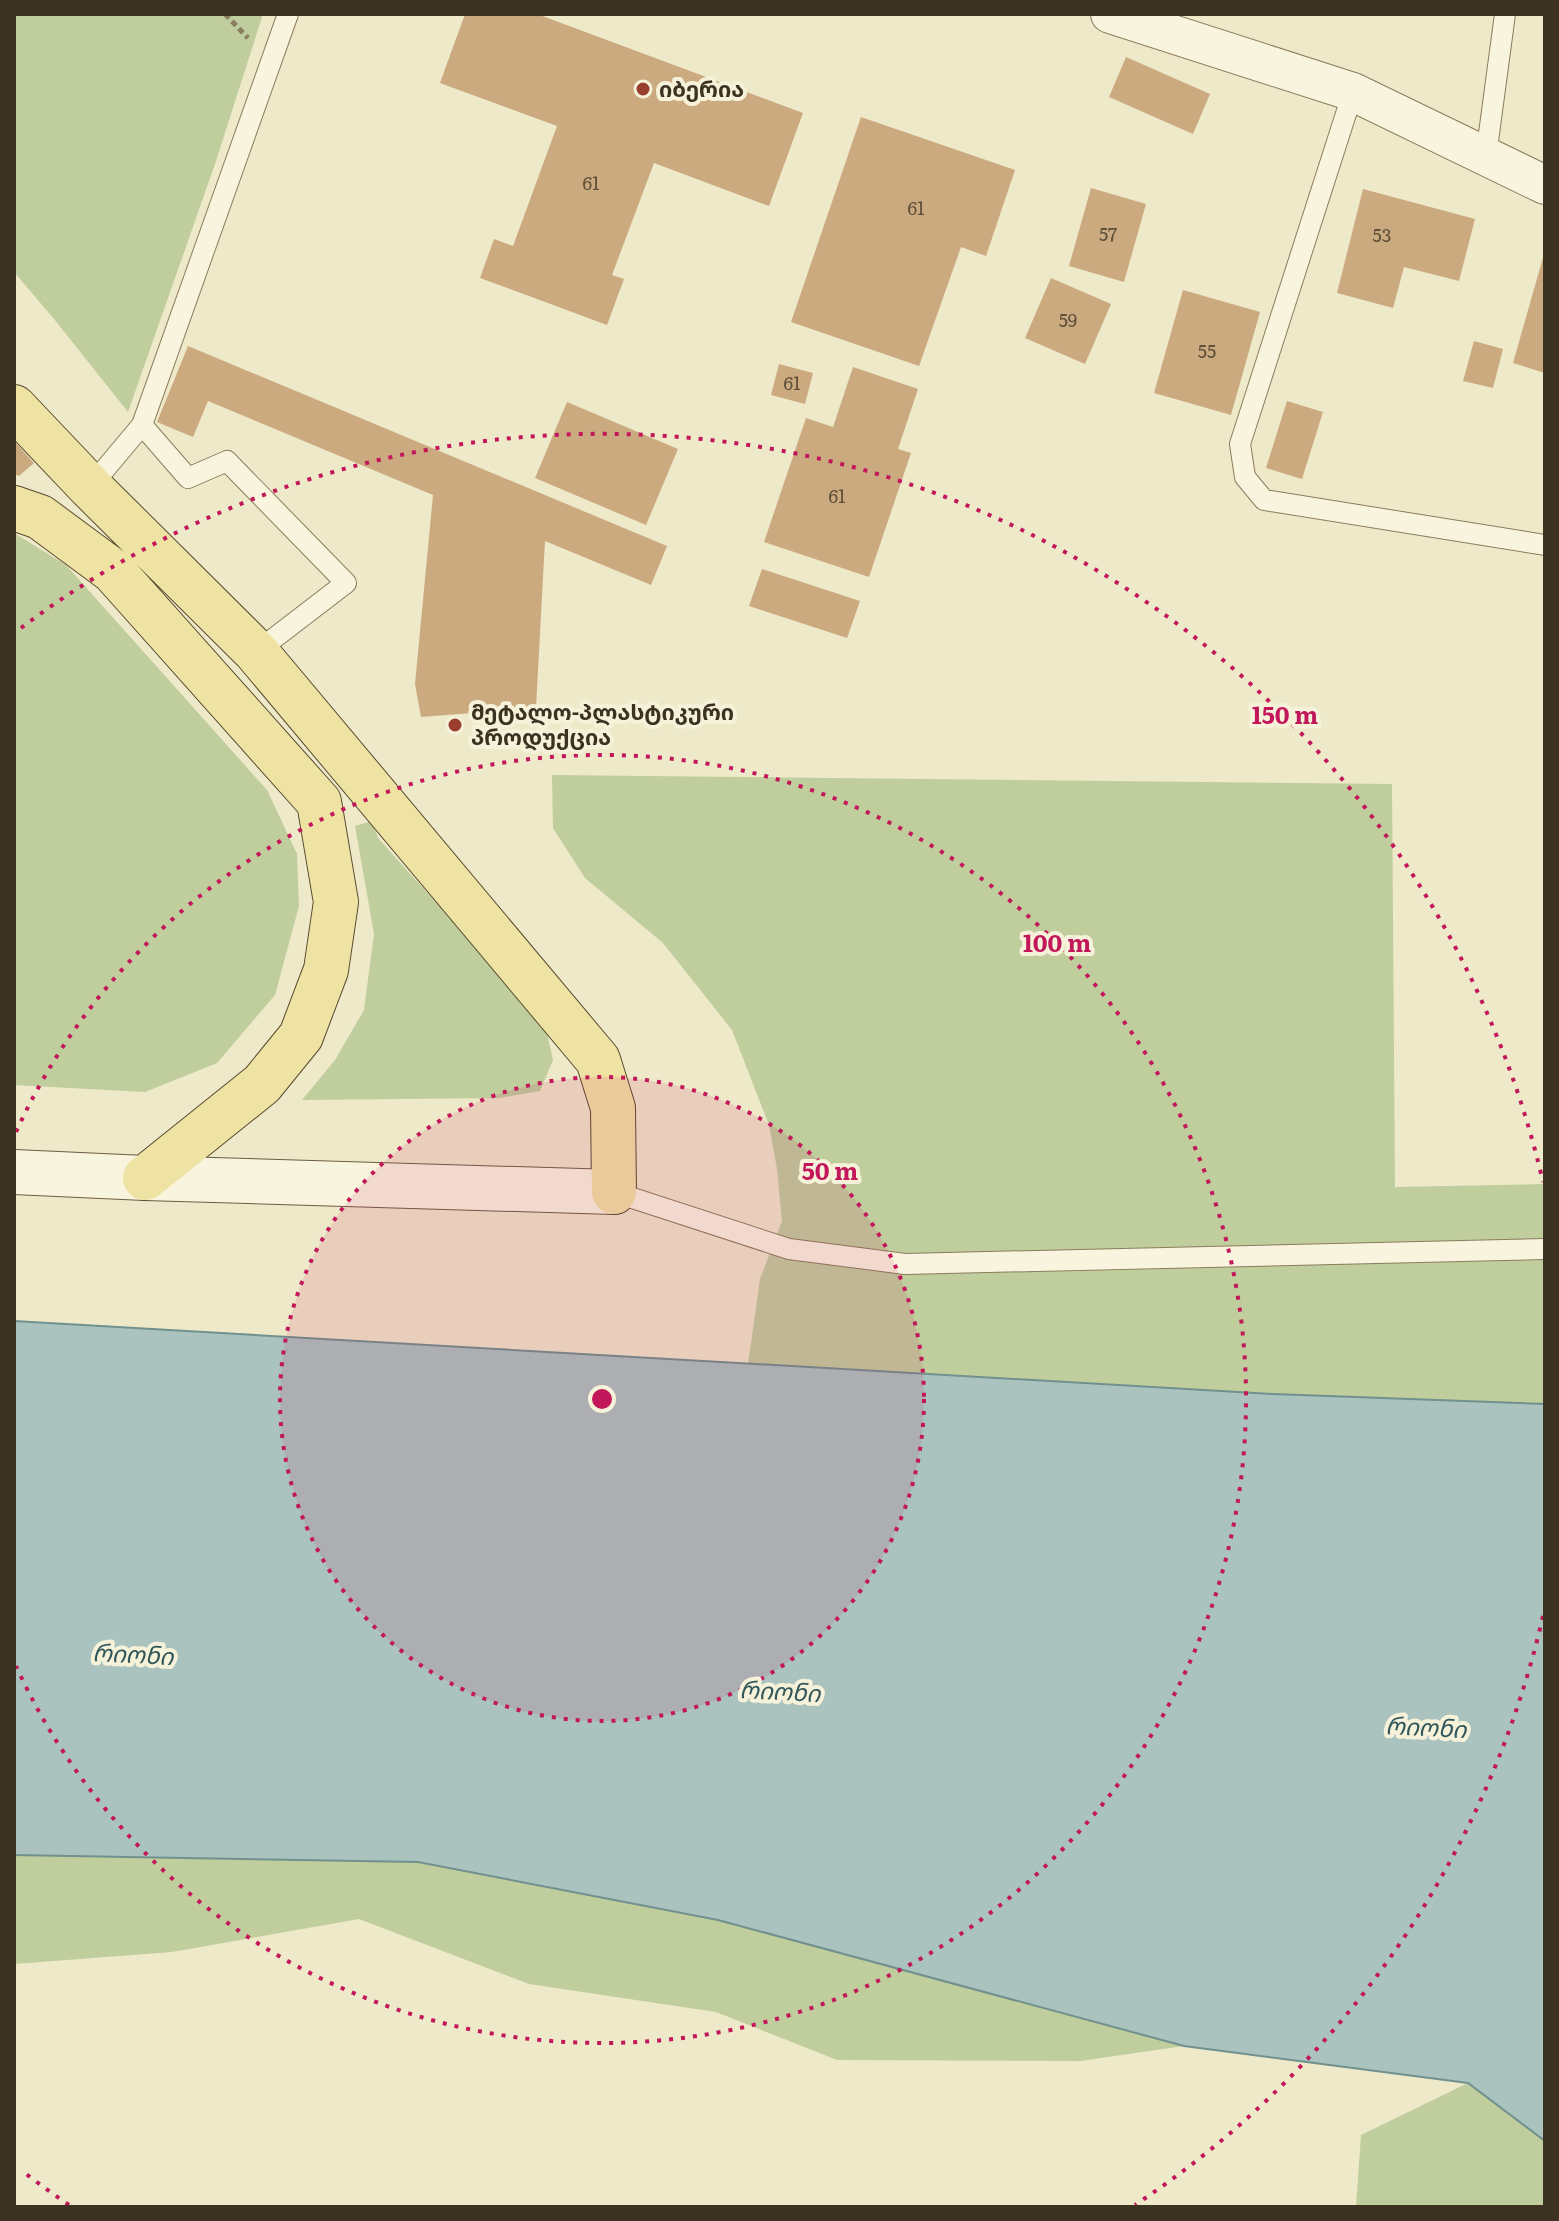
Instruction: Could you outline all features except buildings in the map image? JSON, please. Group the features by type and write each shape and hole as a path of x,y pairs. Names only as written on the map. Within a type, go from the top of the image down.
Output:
{"main road":[{"path":"14,407 256,652 598,1060 613,1108 614,1192"},
{"path":"14,508 40,517 113,571 319,802 336,902 326,970 301,1036 262,1084 145,1178"}],"street":[{"path":"1110,14 1353,92 1545,185"},
{"path":"14,1172 614,1192"}],"lane":[{"path":"90,487 142,425 288,14"},
{"path":"1486,156 1505,14"},
{"path":"1353,92 1240,444 1245,477 1264,500 1545,545"},
{"path":"142,425 188,478 227,461 346,583 256,652"},
{"path":"614,1192 789,1249 905,1264 1545,1249"}],"green space":[{"path":"14,14 263,14 215,164 128,412 14,272"},
{"path":"14,533 66,565 267,790 297,854 299,906 275,995 217,1063 145,1092 14,1085"},
{"path":"552,775 1392,784 1395,1187 1545,1184 1545,1404 1273,1394 748,1364 760,1279 782,1221 769,1125 732,1030 663,943 585,878 553,828"},
{"path":"372,821 378,838 545,1024 553,1060 540,1091 500,1098 302,1100 335,1060 364,1010 374,934 355,826"},
{"path":"14,1855 418,1862 718,1920 1184,2046 1080,2061 837,2060 716,2012 529,1984 359,1919 172,1952 14,1964"},
{"path":"1468,2083 1545,2141 1545,2207 1356,2207 1361,2135"}],"water":[{"name":"რიონი","path":"14,1321 1273,1394 1545,1404 1545,2141 1468,2083 1184,2046 718,1920 418,1862 14,1855"}],"place":[{"name":"იბერია","path":"643,89"},
{"name":"მეტალო-პლასტიკური პროდუქცია","path":"455,725"}]}
